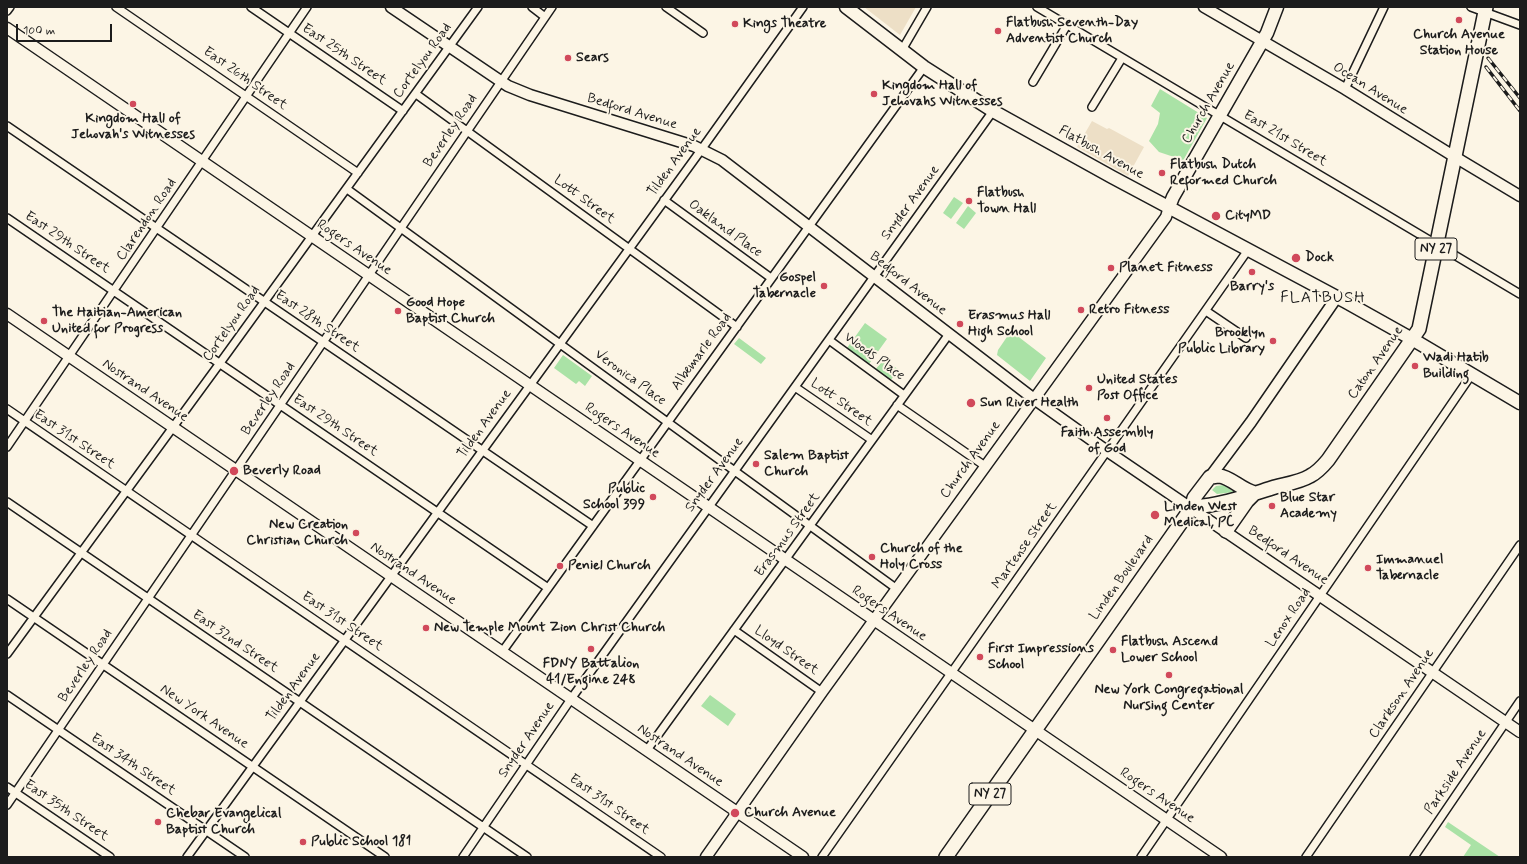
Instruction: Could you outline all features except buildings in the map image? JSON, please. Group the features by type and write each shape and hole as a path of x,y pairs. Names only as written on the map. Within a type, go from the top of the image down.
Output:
{"highway":[{"name":"Caton Avenue","path":"1192,507 1206,506 1240,499 1309,477 1320,470 1419,329 1485,9"},
{"path":"1210,478 1219,476 1226,478 1242,489 1255,493 1226,531"},
{"name":"Linden Boulevard","path":"946,857 1192,507 1194,498 1210,478"}],"main road":[{"name":"Bedford Avenue","path":"391,7 501,82 530,95 701,149 717,156 1034,399 1107,451 1192,507 1520,732"},
{"name":"Flatbush Avenue","path":"846,7 924,67 993,112 1337,297 1412,339 1520,403"},
{"name":"Ocean Avenue","path":"1204,7 1345,89 1454,158 1520,196"},
{"name":"Church Avenue","path":"706,857 822,692 1166,217 1172,197 1267,33 1277,7"},
{"name":"Rogers Avenue","path":"7,28 1221,857"},
{"name":"Linden Boulevard","path":"1210,478 1252,422 1337,297"},
{"name":"Nostrand Avenue","path":"7,314 803,857"}],"street":[{"path":"7,11 10,7"},
{"name":"East 26th Street","path":"116,7 358,173"},
{"name":"East 25th Street","path":"251,7 403,111"},
{"name":"Clarendon Road","path":"7,447 308,7"},
{"name":"Cortelyou Road","path":"7,654 220,364 264,301 478,7"},
{"path":"532,7 546,17"},
{"name":"Beverley Road","path":"7,805 552,7"},
{"path":"666,7 703,33"},
{"name":"Tilden Avenue","path":"187,857 803,7"},
{"path":"902,50 927,7"},
{"name":"East 21st Street","path":"1037,7 1520,294"},
{"path":"1345,89 1384,7"},
{"path":"1471,7 1485,9 1520,25"},
{"path":"1033,82 1067,25"},
{"path":"1092,107 1122,58"},
{"name":"Albemarle Road","path":"502,652 924,67"},
{"name":"Lott Street","path":"416,94 736,327"},
{"name":"Snyder Avenue","path":"463,857 571,699 993,112"},
{"name":"East 28th Street","path":"7,126 593,526"},
{"name":"Veronica Place","path":"347,189 897,589"},
{"name":"Oakland Place","path":"664,200 771,278"},
{"name":"East 29th Street","path":"7,218 548,588"},
{"name":"Martense Street","path":"822,857 1248,250"},
{"path":"1206,311 1246,338"},
{"name":"Erasmus Street","path":"647,750 949,334"},
{"name":"Woods Place","path":"829,340 904,395"},
{"name":"Lenox Road","path":"1141,857 1472,374"},
{"name":"Lott Street","path":"795,387 872,440"},
{"name":"Woods Place","path":"897,405 985,466"},
{"name":"East 31st Street","path":"7,409 661,857"},
{"name":"East 32nd Street","path":"7,502 527,857"},
{"name":"Clarkson Avenue","path":"1306,857 1520,545"},
{"name":"New York Avenue","path":"7,599 385,857"},
{"name":"Lloyd Street","path":"734,630 822,692"},
{"name":"East 34th Street","path":"7,695 245,857"},
{"name":"Parkside Avenue","path":"1414,857 1520,701"},
{"name":"East 35th Street","path":"7,787 110,857"}],"shaded area":[{"path":"864,7 916,7 900,35"},
{"path":"1092,121 1107,129 1109,128 1144,147 1128,176 1077,147"}],"green space":[{"path":"1160,89 1207,118 1180,166 1175,162 1174,157 1159,152 1149,141 1158,124 1160,113 1151,106"},
{"path":"954,197 963,203 951,219 943,213"},
{"path":"968,206 976,213 964,229 956,223"},
{"path":"865,323 887,339 869,364 847,348"},
{"path":"1011,331 1046,358 1030,381 997,355 998,350"},
{"path":"739,338 766,358 761,364 734,344"},
{"path":"563,355 592,376 585,386 579,381 576,384 554,368"},
{"path":"884,359 899,370 890,381 875,370"},
{"path":"1224,485 1234,492 1217,494 1212,490 1216,486"},
{"path":"710,695 736,714 728,726 701,706"},
{"path":"1448,822 1500,857 1463,857 1471,845 1445,827"}],"railway":[{"path":"1488,58 1520,98"},
{"path":"1486,67 1520,111"}],"place":[{"name":"Church Avenue Station House","path":"1459,20"},
{"name":"Kings Theatre","path":"735,24"},
{"name":"Flatbush Seventh-Day Adventist Church","path":"998,31"},
{"name":"Sears","path":"568,58"},
{"name":"Kingdom Hall of Jehovahs Witnesses","path":"874,94"},
{"name":"Kingdom Hall of Jehovah's Witnesses","path":"133,104"},
{"name":"Flatbush Dutch Reformed Church","path":"1162,173"},
{"name":"Flatbush Town Hall","path":"969,201"},
{"name":"CityMD","path":"1216,216"},
{"name":"Dock","path":"1296,258"},
{"name":"Planet Fitness","path":"1111,268"},
{"name":"Barry's","path":"1252,272"},
{"name":"Gospel Tabernacle","path":"824,286"},
{"name":"Retro Fitness","path":"1081,310"},
{"name":"Good Hope Baptist Church","path":"398,311"},
{"name":"The Haitian-American United for Progress","path":"44,321"},
{"name":"Erasmus Hall High School","path":"960,324"},
{"name":"Brooklyn Public Library","path":"1273,341"},
{"name":"Wadi Hatib Building","path":"1415,366"},
{"name":"United States Post Office","path":"1089,388"},
{"name":"Sun River Health","path":"971,403"},
{"name":"Faith Assembly of God","path":"1107,418"},
{"name":"Salem Baptist Church","path":"756,464"},
{"name":"Beverly Road","path":"234,471"},
{"name":"Public School 399","path":"653,497"},
{"name":"Blue Star Academy","path":"1272,506"},
{"name":"Linden West Medical, PC","path":"1155,515"},
{"name":"New Creation Christian Church","path":"356,533"},
{"name":"Church of the Holy Cross","path":"872,557"},
{"name":"Peniel Church","path":"560,566"},
{"name":"Immanuel Tabernacle","path":"1368,568"},
{"name":"New Temple Mount Zion Christ Church","path":"426,628"},
{"name":"FDNY Battalion 41/Engine 248","path":"591,649"},
{"name":"Flatbush Ascend Lower School","path":"1113,650"},
{"name":"First Impressions School","path":"980,657"},
{"name":"New York Congregational Nursing Center","path":"1169,675"},
{"name":"Church Avenue","path":"735,813"},
{"name":"Chebar Evangelical Baptist Church","path":"158,822"},
{"name":"Public School 181","path":"303,842"}],"district":[{"name":"FLATBUSH","path":"1323,299"}]}
